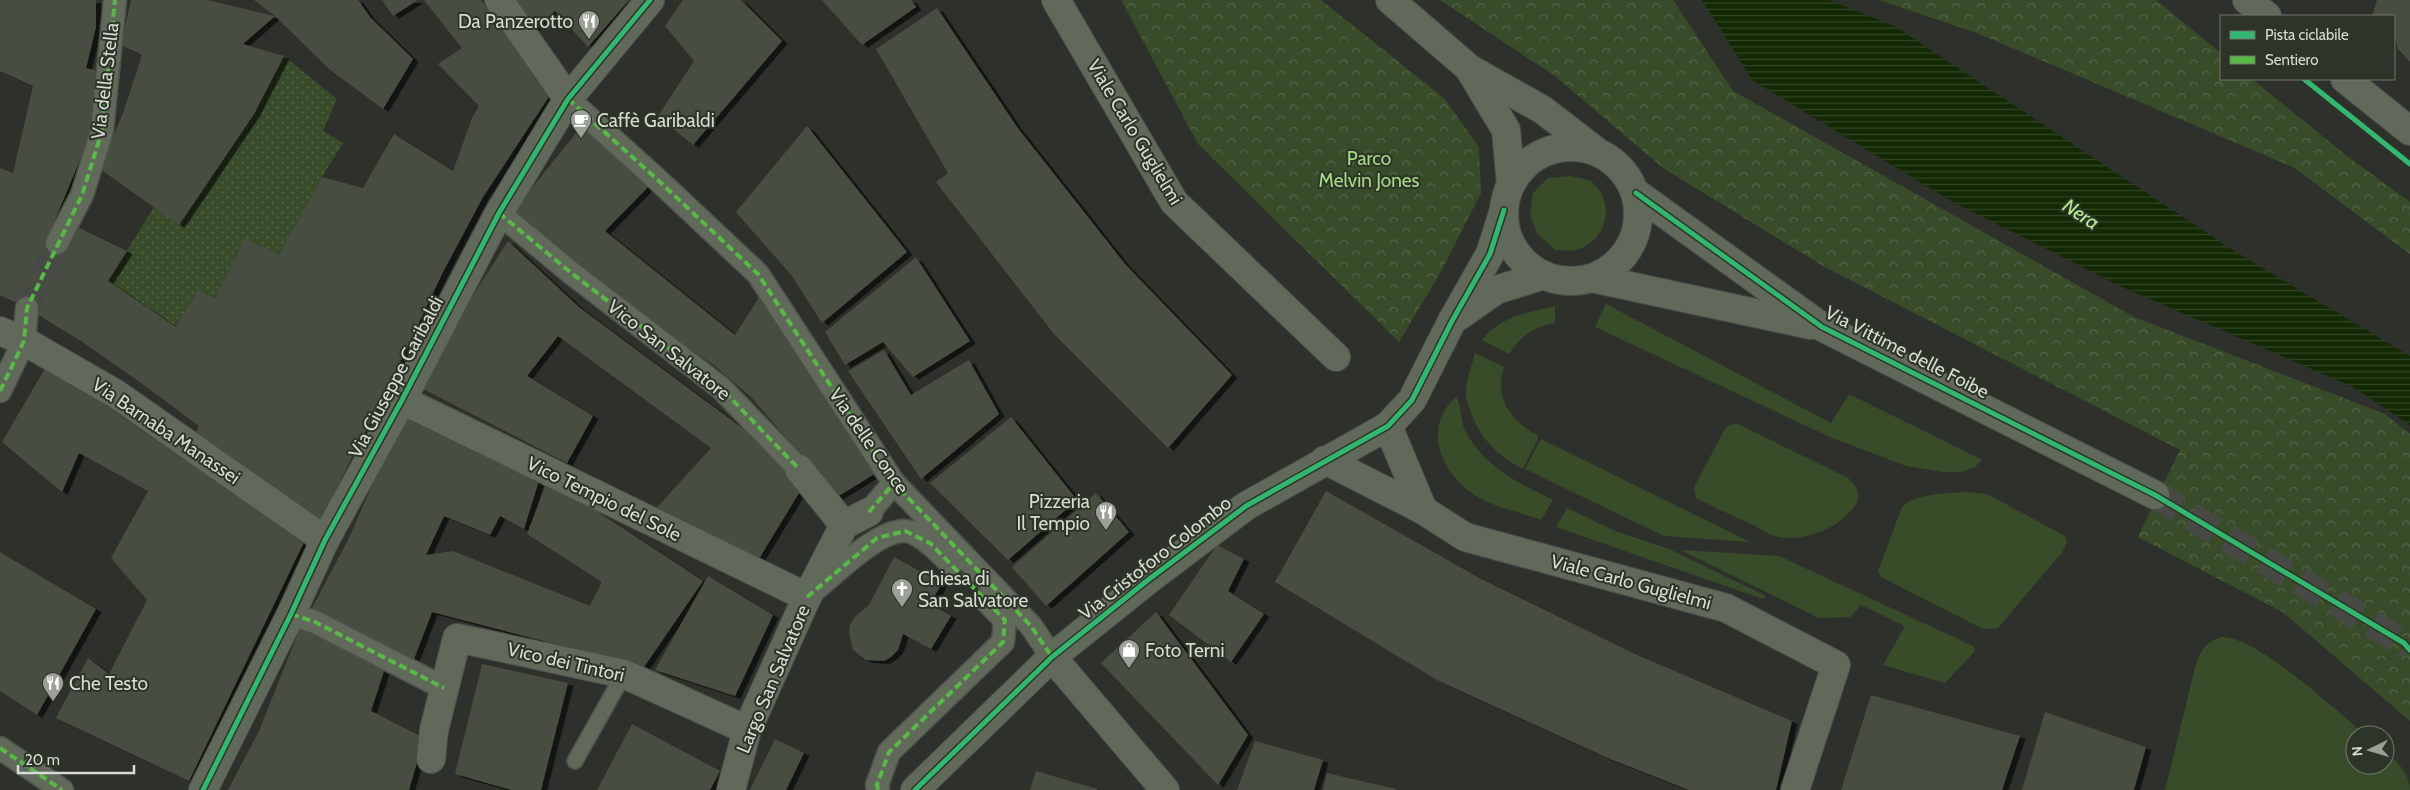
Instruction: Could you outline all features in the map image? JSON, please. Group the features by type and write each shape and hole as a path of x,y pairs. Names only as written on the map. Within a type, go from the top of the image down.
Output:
{"street":[{"name":"Via della Stella","path":"57,244 82,195 102,131 115,0"},
{"path":"499,0 568,99"},
{"name":"Via Giuseppe Garibaldi","path":"203,790 291,614 325,540 402,400 499,213 568,99 650,0"},
{"name":"Viale Carlo Guglielmi","path":"1056,0 1174,202 1336,357"},
{"path":"1390,0 1470,69 1543,110 1614,162 1627,176 1636,193 1639,214 1636,228 1626,253 1611,268 1592,278 1576,281 1559,280 1544,275 1527,264 1514,249 1506,230 1504,210 1511,184 1522,167 1538,155 1558,148 1578,147 1598,152"},
{"path":"2246,0 2266,15"},
{"path":"1470,69 1506,130 1511,184"},
{"path":"2346,80 2410,131"},
{"name":"Via delle Conce","path":"568,99 758,274 894,483 1031,626 1052,657 1165,790"},
{"name":"Via Vittime delle Foibe","path":"1636,193 1822,327 2155,495"},
{"name":"Via Cristoforo Colombo","path":"915,790 1052,657 1148,580 1246,506 1388,426 1412,400 1490,254 1504,210"},
{"name":"Vico San Salvatore","path":"499,213 570,272 721,388 799,469 844,525"},
{"name":"Via Cristoforo Colombo","path":"1452,322 1496,290 1544,275"},
{"name":"Via Vittime delle Foibe","path":"1592,278 1822,327"},
{"path":"0,391 12,336 27,308"},
{"name":"Via Barnaba Manassei","path":"12,336 116,394 325,540"},
{"name":"Vico Tempio del Sole","path":"402,400 807,597"},
{"path":"1388,426 1423,510"},
{"name":"Viale Carlo Guglielmi","path":"1325,460 1423,510 1465,537 1726,608 1836,665 1795,790"},
{"path":"844,525 869,512 894,483"},
{"name":"Largo San Salvatore","path":"731,790 747,730 807,597 844,525"},
{"name":"Largo San Salvatore","path":"807,597 877,538 905,531 930,543 1005,620 1003,642 889,752 877,785 878,790"},
{"path":"291,614 315,622 444,688"},
{"name":"Vico dei Tintori","path":"431,759 434,730 458,638 624,674 747,730"},
{"path":"0,748 62,790"}],"lane":[{"path":"576,761 624,674"}],"green space":[{"name":"Parco Melvin Jones","path":"1121,0 1321,0 1444,98 1479,147 1481,193 1442,270 1399,342 1198,144"},
{"path":"1440,0 1673,0 1733,91 2134,317 2385,414 2410,434 2410,721 2284,613 2138,537 2180,450 1823,266 1663,168 1555,76"},
{"path":"1879,0 2156,0 2220,52 2220,80 2253,80 2347,156 2410,202 2410,254 2293,167 1977,33"},
{"path":"284,56 337,99 323,131 343,143 279,255 245,238 215,298 199,289 176,327 108,281 154,207 179,224 254,114"},
{"path":"1571,176 1593,183 1600,191 1606,211 1605,220 1596,238 1588,244 1579,249 1555,250 1538,234 1530,216 1533,193 1548,178"},
{"path":"1606,304 1831,423 1849,394 1982,460 1975,467 1961,472 1942,472 1906,466 1830,437 1595,327"},
{"path":"1555,306 1555,323 1534,330 1523,337 1509,354 1482,340 1489,332 1506,321"},
{"path":"1475,353 1504,367 1501,389 1507,408 1520,424 1539,436 1523,469 1496,451 1477,426 1466,393 1468,376"},
{"path":"1456,397 1465,430 1481,454 1515,480 1553,500 1541,520 1481,499 1461,484 1452,473 1444,461 1439,448 1438,435 1440,422 1446,409"},
{"path":"1736,423 1848,478 1858,491 1857,503 1847,515 1829,528 1808,536 1785,538 1769,534 1696,498 1694,487 1725,429 1729,425"},
{"path":"1541,439 1750,542 1664,536 1525,469"},
{"path":"1967,492 1987,494 2065,536 2067,542 2063,551 1998,628 1983,629 1881,577 1878,571 1902,507 1908,502 1924,496"},
{"path":"1567,508 1615,531 1669,549 1766,596 1763,599 1556,527"},
{"path":"1681,550 1779,556 1973,646 1975,651 1945,683 1883,665 1905,626 1861,605 1850,617 1819,618"},
{"path":"2222,637 2237,640 2255,649 2317,693 2354,725 2345,725 2345,775 2395,775 2395,761 2405,773 2410,790 2165,790 2196,664 2205,646"}],"water":[{"name":"Nera","path":"1702,0 1829,0 1896,27 2236,252 2410,356 2410,425 2353,387 2122,287 1951,201 1752,80"}],"building":[{"path":"0,0 96,0 96,27 86,68 101,72 94,126 47,239 65,250 77,227 127,251 108,281 176,327 199,289 215,298 245,238 279,255 322,177 363,188 394,134 453,171 472,118 479,106 438,64 462,48 424,0 481,0 554,89 483,197 442,274 384,396 319,522 194,436 199,426 141,383 81,341 27,308 0,295 0,168 13,173 33,86 0,71"},
{"path":"131,0 207,0 275,16 243,44 284,56 254,114 179,225 100,169 123,113 142,55 121,45"},
{"path":"254,0 358,0 370,17 413,59 383,109 329,69 275,16"},
{"path":"382,0 418,0 393,16"},
{"path":"514,0 629,0 588,47 555,11 534,28"},
{"path":"683,0 741,0 782,41 693,145 658,116 694,61 665,26"},
{"path":"822,0 911,0 916,7 862,45"},
{"path":"2377,0 2410,0 2410,62 2398,49 2395,37 2395,15 2372,15"},
{"path":"937,8 1017,127 1125,264 1232,375 1168,448 1054,334 936,182 948,173 876,49"},
{"path":"807,126 907,252 822,323 792,276 736,212"},
{"path":"581,127 652,183 605,231 735,335 762,293 881,470 837,497 752,398 714,365 631,310 510,215"},
{"path":"508,241 580,308 753,436 802,488 757,562 651,514 711,448 558,336 527,376 593,416 567,463 419,387 472,297"},
{"path":"916,257 970,341 913,377 883,342 845,365 825,332"},
{"path":"884,350 911,395 969,360 999,414 921,479 848,371"},
{"path":"47,365 304,542 189,781 56,718 88,658 109,674 147,600 111,558 148,491 79,453 62,492 2,442"},
{"path":"405,411 540,477 524,529 500,516 490,535 444,516 426,555 453,551 590,606 602,582 527,534 548,479 703,581 644,667 432,612 414,659 311,610 348,540"},
{"path":"1011,417 1077,500 1008,560 930,483"},
{"path":"1326,491 1483,580 1637,655 1792,721 1776,790 1689,790 1610,759 1437,680 1275,582"},
{"path":"1096,493 1129,532 1046,606 1012,567"},
{"path":"1217,545 1244,559 1228,591 1264,614 1231,662 1169,615"},
{"path":"0,552 96,609 37,715 0,691"},
{"name":"Chiesa di San Salvatore","path":"894,557 942,583 930,604 951,616 931,649 903,634 898,650 891,657 884,661 866,660 853,650 849,633 850,624 869,605"},
{"path":"708,576 773,615 735,696 655,670"},
{"path":"1156,612 1248,735 1218,785 1101,663"},
{"path":"301,626 384,671 371,711 424,738 409,790 228,790 259,731"},
{"path":"482,664 568,683 541,790 512,790 455,774"},
{"path":"1871,695 2020,736 2002,790 1841,790"},
{"path":"2045,712 2146,747 2134,790 2022,790"},
{"path":"632,724 720,771 710,790 597,790"},
{"path":"775,739 804,753 786,790 750,790"},
{"path":"1255,741 1323,760 1314,790 1237,790"},
{"path":"1036,771 1097,789 1097,790 1030,790"},
{"path":"1327,773 1396,789 1396,790 1323,790"}],"tunnel":[{"path":"27,308 57,243"},
{"path":"2155,495 2404,643 2410,650"}],"marked path":[{"path":"0,391 24,341 27,308 82,195 102,131 115,0"},
{"path":"568,99 758,274 894,483 1031,626 1052,657"},
{"path":"499,213 570,272 721,388 799,469"},
{"path":"869,512 894,483"},
{"path":"807,597 877,538 905,531 930,543 1005,620 1003,642 889,752 877,785 878,790"},
{"path":"291,614 315,622 444,688"},
{"path":"0,748 62,790"}],"cycle path":[{"path":"203,790 291,614 325,540 402,400 499,213 568,99 650,0"},
{"path":"2305,80 2410,164"},
{"path":"1636,193 1822,327 2155,495 2404,643 2410,650"},
{"path":"915,790 1052,657 1148,580 1246,506 1388,426 1412,400 1452,321 1490,254 1504,210"}],"place":[{"name":"Da Panzerotto","path":"589,40"},
{"name":"Caffè Garibaldi","path":"581,139"},
{"name":"Pizzeria Il Tempio","path":"1106,531"},
{"name":"Chiesa di San Salvatore","path":"902,608"},
{"name":"Foto Terni","path":"1129,669"},
{"name":"Che Testo","path":"53,702"}]}
